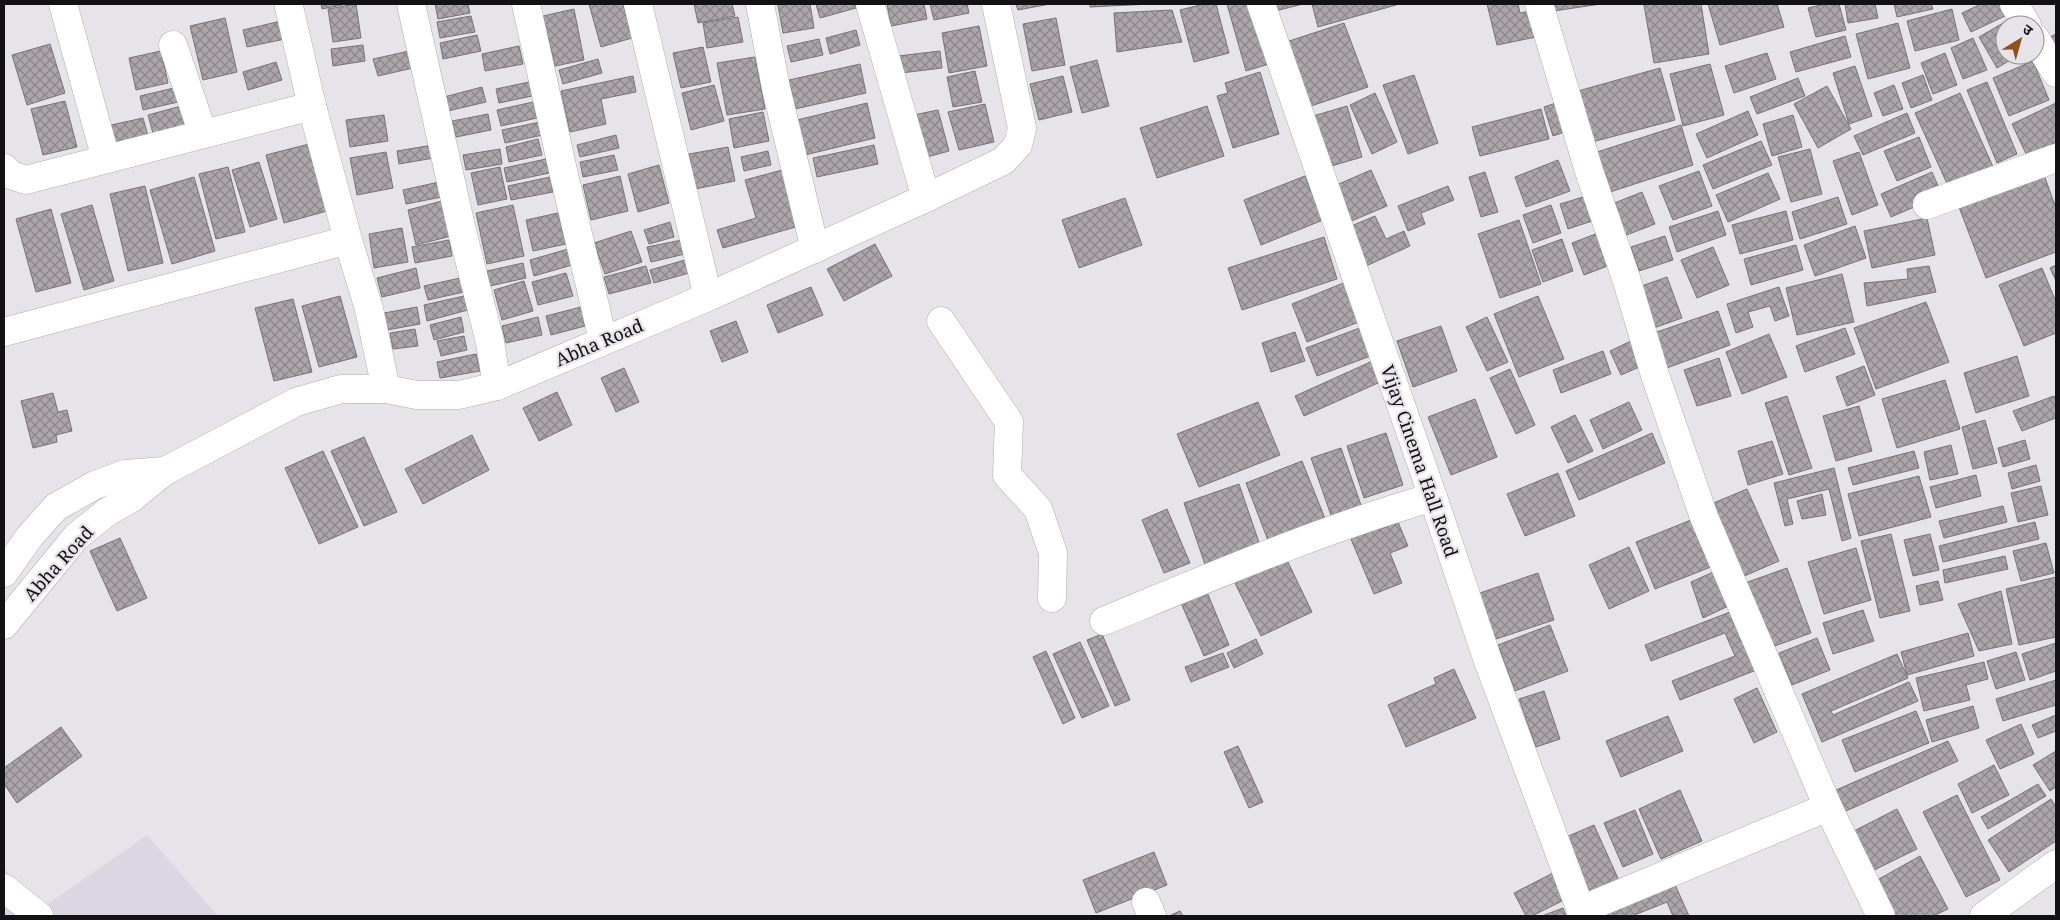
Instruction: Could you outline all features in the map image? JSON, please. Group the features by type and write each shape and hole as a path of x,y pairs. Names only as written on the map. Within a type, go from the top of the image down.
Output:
{"street":[{"path":"63,4 106,159"},
{"path":"411,4 462,231 490,342 498,386"},
{"path":"638,4 708,297"},
{"path":"760,4 776,88 815,249"},
{"path":"870,4 926,198"},
{"name":"Abha Road","path":"4,625 76,537 107,512 133,497 165,471 296,402 341,389 386,389 417,395 459,395 498,386 708,297 1003,161 1018,145 1022,128 996,4"},
{"name":"Vijay Cinema Hall Road","path":"1261,4 1433,497 1487,658 1582,913"},
{"path":"1539,4 1589,171 1626,278 1655,376 1704,517 1828,807 1880,916"},
{"path":"2014,4 2021,15"},
{"path":"533,5 564,175 604,340"},
{"path":"289,7 312,106 348,240 369,309 386,389"},
{"path":"173,45 203,134"},
{"path":"2045,55 2056,73"},
{"path":"4,168 11,175 26,180 312,106"},
{"path":"1927,204 2056,158"},
{"path":"4,332 348,240"},
{"path":"941,321 1009,422 1007,475 1038,509 1053,553 1052,598"},
{"name":"Abha Road","path":"4,573 30,536 56,507 95,484 125,474 165,471"},
{"path":"1104,621 1285,547 1371,515 1433,497"},
{"path":"1582,913 1828,807"},
{"path":"1984,916 2056,864"},
{"path":"4,888 39,916"}],"shaded area":[{"path":"147,835 218,916 4,916 4,869 38,911"}],"building":[{"path":"321,4 346,4 322,9"},
{"path":"356,4 361,38 333,42 328,9"},
{"path":"435,4 468,4 470,13 438,19"},
{"path":"589,4 623,4 632,38 601,47"},
{"path":"694,4 732,4 735,16 698,23"},
{"path":"810,4 814,28 783,33 778,5"},
{"path":"816,4 855,4 856,8 820,18"},
{"path":"887,4 924,4 927,19 891,26"},
{"path":"930,4 967,4 969,13 934,20"},
{"path":"1016,4 1050,4 1018,10"},
{"path":"1090,4 1150,4 1090,7"},
{"path":"1204,4 1216,4 1229,53 1194,62 1180,10"},
{"path":"1227,4 1251,4 1269,64 1246,71"},
{"path":"1269,4 1303,4 1271,12"},
{"path":"1312,4 1396,4 1396,5 1318,27"},
{"path":"1487,4 1518,4 1520,13 1535,10 1541,36 1497,45"},
{"path":"1546,4 1601,4 1547,12"},
{"path":"1701,4 1709,54 1654,63 1644,5"},
{"path":"1708,4 1777,4 1784,27 1720,45"},
{"path":"1825,4 1839,4 1846,30 1816,37 1808,8"},
{"path":"1845,4 1875,4 1878,18 1848,23"},
{"path":"1894,4 1931,4 1933,9 1897,17"},
{"path":"1981,4 1999,4 2004,15 1995,15 1995,21 1971,32 1962,13"},
{"path":"574,9 584,60 555,66 543,16"},
{"path":"1952,9 1959,40 1915,51 1907,21"},
{"path":"1172,10 1182,42 1117,52 1114,13"},
{"path":"471,16 475,32 440,38 437,22"},
{"path":"738,17 743,42 707,48 703,23"},
{"path":"225,18 237,72 203,80 190,26"},
{"path":"1056,18 1065,65 1032,71 1023,24"},
{"path":"281,21 285,39 247,47 243,30"},
{"path":"1344,23 1368,87 1302,109 1280,44"},
{"path":"1898,23 1910,68 1868,79 1856,34"},
{"path":"979,26 987,66 949,73 942,33"},
{"path":"1995,28 1995,65 1979,37"},
{"path":"856,30 860,45 830,54 826,38"},
{"path":"2056,34 2056,60 2046,39"},
{"path":"477,35 481,51 443,59 440,43"},
{"path":"1845,36 1851,57 1796,72 1790,52"},
{"path":"1973,38 1987,70 1963,79 1951,48"},
{"path":"819,39 823,55 791,62 787,46"},
{"path":"50,44 65,93 27,105 12,55"},
{"path":"363,45 365,61 333,66 331,49"},
{"path":"519,46 523,64 485,71 482,54"},
{"path":"703,47 711,82 681,88 673,53"},
{"path":"161,51 168,83 136,90 129,58"},
{"path":"409,51 413,68 378,76 373,59"},
{"path":"940,51 942,68 901,73 898,56"},
{"path":"1767,53 1776,79 1734,93 1725,66"},
{"path":"1945,53 1957,85 1933,94 1921,63"},
{"path":"755,57 765,109 727,115 717,63"},
{"path":"598,59 602,73 563,84 559,70"},
{"path":"1097,60 1109,106 1082,113 1070,67"},
{"path":"276,62 282,80 248,90 243,72"},
{"path":"860,64 866,93 795,109 789,80"},
{"path":"1710,64 1724,115 1683,126 1670,74"},
{"path":"2024,65 2035,65 2049,100 2009,116 1993,78"},
{"path":"1855,66 1872,116 1849,124 1833,73"},
{"path":"1660,68 1675,120 1592,142 1578,91"},
{"path":"975,71 982,102 953,107 947,77"},
{"path":"1260,72 1279,134 1233,148 1217,96 1228,93 1225,83"},
{"path":"1414,75 1438,143 1408,154 1383,85"},
{"path":"1923,75 1932,100 1911,108 1902,83"},
{"path":"633,76 636,92 601,99 606,124 570,132 561,91"},
{"path":"1063,76 1072,112 1039,120 1030,84"},
{"path":"1798,78 1805,96 1757,114 1750,97"},
{"path":"534,81 537,95 499,103 496,89"},
{"path":"1987,82 2017,154 1997,163 1967,90"},
{"path":"714,85 724,121 691,130 682,93"},
{"path":"1894,85 1903,109 1883,116 1874,93"},
{"path":"1827,86 1851,129 1818,148 1794,104"},
{"path":"482,87 486,102 448,111 444,97"},
{"path":"174,88 178,102 143,110 140,96"},
{"path":"1375,93 1397,142 1372,154 1350,105"},
{"path":"1960,93 1994,169 1949,188 1915,113"},
{"path":"65,101 77,147 43,155 31,109"},
{"path":"1562,101 1571,130 1553,136 1544,107"},
{"path":"533,102 537,118 501,126 497,110"},
{"path":"867,103 875,138 805,155 797,120"},
{"path":"2056,103 2056,142 2027,156 2012,124"},
{"path":"985,104 994,142 959,150 948,112"},
{"path":"185,105 191,127 154,137 148,115"},
{"path":"1207,106 1224,156 1157,178 1140,128"},
{"path":"1347,106 1362,157 1328,167 1313,116"},
{"path":"1541,109 1549,139 1480,156 1472,127"},
{"path":"938,110 949,151 916,160 904,117"},
{"path":"1748,111 1758,135 1707,158 1696,134"},
{"path":"763,112 769,141 734,148 729,119"},
{"path":"1907,113 1915,133 1863,155 1854,136"},
{"path":"488,114 491,130 456,137 452,121"},
{"path":"384,115 388,141 350,147 346,120"},
{"path":"1793,115 1802,147 1772,156 1763,124"},
{"path":"143,118 148,136 106,146 102,127"},
{"path":"540,122 543,135 505,143 502,130"},
{"path":"1681,125 1693,165 1607,193 1594,153"},
{"path":"616,135 619,148 580,157 577,145"},
{"path":"1919,137 1931,167 1897,181 1884,151"},
{"path":"538,139 542,155 509,162 506,147"},
{"path":"1761,141 1772,165 1713,189 1703,165"},
{"path":"309,144 327,211 284,223 266,155"},
{"path":"433,145 434,158 399,164 397,151"},
{"path":"874,145 878,164 817,177 813,158"},
{"path":"728,147 735,181 695,189 689,154"},
{"path":"500,149 502,164 466,170 463,155"},
{"path":"1810,149 1822,194 1791,202 1778,157"},
{"path":"768,151 771,165 744,171 741,157"},
{"path":"386,152 393,188 357,195 350,158"},
{"path":"1859,152 1878,205 1852,215 1833,161"},
{"path":"614,155 618,170 583,177 580,162"},
{"path":"546,159 549,173 507,182 504,168"},
{"path":"1558,160 1570,191 1526,207 1515,177"},
{"path":"259,162 277,219 250,227 232,170"},
{"path":"659,165 669,203 638,212 628,174"},
{"path":"228,167 245,232 216,239 199,174"},
{"path":"500,167 507,199 478,205 471,173"},
{"path":"782,170 799,226 723,248 717,230 756,218 745,180"},
{"path":"1371,170 1387,206 1349,222 1334,186"},
{"path":"1699,171 1712,206 1673,220 1659,186"},
{"path":"1485,172 1498,212 1481,217 1469,177"},
{"path":"1932,172 1942,195 1891,217 1881,194"},
{"path":"1768,173 1780,199 1728,222 1716,195"},
{"path":"2044,175 2056,208 2056,252 1986,278 1959,207"},
{"path":"620,176 628,211 591,220 583,185"},
{"path":"1305,176 1323,220 1261,245 1244,200"},
{"path":"194,177 215,251 172,264 150,190"},
{"path":"550,177 553,192 511,200 508,186"},
{"path":"439,182 442,197 406,204 403,190"},
{"path":"145,186 163,263 128,271 110,194"},
{"path":"1448,186 1454,200 1421,213 1425,224 1408,231 1398,206"},
{"path":"1642,192 1655,224 1624,236 1612,204"},
{"path":"1593,194 1601,218 1568,229 1560,204"},
{"path":"1838,197 1847,224 1800,239 1792,212"},
{"path":"1125,198 1142,245 1079,268 1062,220"},
{"path":"442,201 451,236 416,245 408,210"},
{"path":"92,205 114,281 84,290 61,214"},
{"path":"513,205 524,256 487,264 476,213"},
{"path":"1551,205 1561,233 1533,243 1523,215"},
{"path":"51,209 71,283 36,292 16,219"},
{"path":"1718,211 1726,235 1677,252 1669,227"},
{"path":"1786,211 1793,240 1740,254 1732,225"},
{"path":"558,213 566,244 533,251 526,220"},
{"path":"1375,216 1386,239 1404,231 1410,246 1366,266 1349,227"},
{"path":"1927,218 1935,255 1872,268 1864,231"},
{"path":"1519,220 1541,284 1500,298 1478,234"},
{"path":"670,222 674,237 649,244 644,230"},
{"path":"1855,226 1866,258 1815,276 1804,245"},
{"path":"402,228 408,262 374,268 369,234"},
{"path":"1606,230 1618,262 1584,275 1572,243"},
{"path":"631,231 642,262 605,274 594,243"},
{"path":"1665,236 1673,260 1639,271 1631,247"},
{"path":"1324,237 1337,279 1242,310 1228,268"},
{"path":"1562,239 1573,271 1543,282 1532,250"},
{"path":"449,240 452,256 415,263 412,247"},
{"path":"682,240 685,254 651,262 647,247"},
{"path":"875,244 892,276 844,301 827,269"},
{"path":"1796,245 1803,270 1751,285 1744,259"},
{"path":"1713,247 1729,285 1697,298 1681,260"},
{"path":"568,249 572,265 534,276 530,260"},
{"path":"685,260 689,273 654,283 650,270"},
{"path":"523,263 526,278 490,286 487,271"},
{"path":"2056,265 2056,281 2050,268"},
{"path":"646,266 651,283 609,294 604,277"},
{"path":"1929,266 1936,292 1867,306 1864,283 1908,279 1907,269"},
{"path":"416,268 420,288 382,297 377,278"},
{"path":"2042,268 2056,302 2056,333 2024,346 1999,285"},
{"path":"566,273 573,296 538,305 532,282"},
{"path":"1842,274 1854,322 1797,335 1786,288"},
{"path":"1667,277 1682,318 1651,329 1636,288"},
{"path":"460,278 464,292 428,300 424,286"},
{"path":"524,281 533,311 502,320 494,290"},
{"path":"1348,281 1364,320 1307,342 1292,304"},
{"path":"811,287 823,315 778,333 767,305"},
{"path":"1779,287 1789,316 1775,321 1770,306 1748,312 1753,327 1736,333 1727,304"},
{"path":"340,296 357,357 319,367 302,306"},
{"path":"464,296 468,310 427,321 424,305"},
{"path":"1538,296 1564,359 1519,377 1494,314"},
{"path":"293,299 312,372 274,381 255,308"},
{"path":"1926,302 1949,362 1876,389 1854,328"},
{"path":"417,307 420,324 387,330 384,313"},
{"path":"581,307 585,326 551,335 546,316"},
{"path":"1718,311 1730,345 1664,369 1651,334"},
{"path":"461,317 464,332 434,340 430,325"},
{"path":"538,317 542,335 506,343 502,326"},
{"path":"1487,317 1508,362 1487,371 1466,327"},
{"path":"736,321 748,352 722,362 710,331"},
{"path":"1365,326 1376,354 1317,376 1306,348"},
{"path":"1441,326 1457,371 1413,387 1397,341"},
{"path":"1845,328 1855,354 1805,372 1796,346"},
{"path":"415,329 418,346 393,349 390,333"},
{"path":"1295,332 1305,361 1271,372 1262,343"},
{"path":"1769,334 1787,377 1742,394 1726,352"},
{"path":"464,336 467,350 441,356 437,341"},
{"path":"1633,340 1644,365 1621,375 1610,351"},
{"path":"1603,351 1611,374 1561,393 1553,370"},
{"path":"476,354 480,371 440,378 437,362"},
{"path":"2017,356 2029,396 1976,413 1964,373"},
{"path":"1719,358 1731,396 1697,406 1684,370"},
{"path":"1377,359 1387,379 1304,416 1295,396"},
{"path":"1864,366 1875,395 1847,406 1836,377"},
{"path":"624,368 639,402 616,412 601,378"},
{"path":"1510,369 1535,425 1516,434 1490,378"},
{"path":"1945,380 1960,429 1897,448 1882,399"},
{"path":"557,392 572,425 539,441 523,408"},
{"path":"53,393 58,412 67,410 72,431 56,435 57,442 33,448 21,401"},
{"path":"1787,396 1812,468 1789,475 1765,403"},
{"path":"2054,396 2056,418 2022,431 2013,411"},
{"path":"1475,399 1497,457 1451,475 1428,417"},
{"path":"1258,402 1280,455 1199,487 1177,434"},
{"path":"1629,402 1642,430 1603,449 1590,420"},
{"path":"1859,406 1872,451 1836,461 1823,416"},
{"path":"1575,415 1593,451 1568,463 1551,427"},
{"path":"1985,420 1997,463 1973,469 1962,427"},
{"path":"1386,433 1403,485 1364,498 1347,446"},
{"path":"1652,433 1665,463 1579,500 1566,471"},
{"path":"472,435 489,470 423,504 405,469"},
{"path":"364,437 397,512 364,526 331,451"},
{"path":"2025,440 2030,459 2003,467 1998,448"},
{"path":"1772,441 1783,474 1748,485 1738,451"},
{"path":"1951,445 1958,474 1930,480 1924,452"},
{"path":"1341,448 1362,508 1332,518 1311,458"},
{"path":"323,451 358,527 319,544 285,468"},
{"path":"1914,451 1919,468 1853,485 1848,468"},
{"path":"1302,461 1326,521 1269,543 1246,483"},
{"path":"2036,465 2040,481 2012,489 2008,473"},
{"path":"1834,468 1851,538 1842,541 1829,489 1787,499 1793,524 1785,526 1774,483"},
{"path":"1558,473 1575,516 1525,536 1507,494"},
{"path":"1976,475 1981,496 1936,508 1930,487"},
{"path":"1919,476 1931,517 1859,536 1848,494"},
{"path":"1239,484 1263,554 1208,573 1184,503"},
{"path":"2041,486 2048,515 2018,522 2011,493"},
{"path":"1747,489 1779,561 1742,577 1711,504"},
{"path":"1822,494 1826,515 1802,519 1797,501"},
{"path":"2003,506 2007,522 1944,538 1939,521"},
{"path":"1167,509 1190,563 1164,573 1142,520"},
{"path":"1696,518 1716,565 1655,589 1636,542"},
{"path":"1374,521 1378,530 1398,522 1408,546 1390,553 1402,583 1374,594 1348,532"},
{"path":"2035,522 2039,539 1943,562 1939,546"},
{"path":"1891,534 1910,611 1880,618 1861,541"},
{"path":"1930,534 1939,570 1913,576 1904,540"},
{"path":"120,538 147,598 117,611 90,551"},
{"path":"2046,543 2054,573 2021,581 2013,551"},
{"path":"1629,547 1649,591 1609,609 1589,565"},
{"path":"1856,548 1871,600 1824,614 1808,562"},
{"path":"1285,556 1312,612 1261,636 1234,581"},
{"path":"2005,556 2008,569 1945,583 1943,570"},
{"path":"1787,568 1811,633 1769,648 1745,583"},
{"path":"1720,569 1737,602 1703,618 1691,582"},
{"path":"1538,573 1554,620 1493,640 1477,594"},
{"path":"2056,577 2056,637 2019,645 2006,589"},
{"path":"1938,581 1943,600 1920,605 1916,586"},
{"path":"1204,585 1229,645 1204,656 1178,596"},
{"path":"2001,591 2012,644 1979,651 1958,604"},
{"path":"1735,610 1759,669 1680,700 1672,681 1735,656 1725,633 1651,661 1645,645"},
{"path":"1863,610 1874,641 1833,654 1823,623"},
{"path":"1550,625 1568,671 1515,691 1498,645"},
{"path":"1968,633 1974,656 1907,675 1901,652"},
{"path":"1102,634 1130,700 1115,706 1087,640"},
{"path":"1817,638 1830,670 1792,685 1779,653"},
{"path":"1256,639 1263,654 1234,668 1227,653"},
{"path":"1080,642 1109,706 1082,718 1053,654"},
{"path":"2056,643 2056,671 2030,680 2022,654"},
{"path":"1046,651 1075,718 1063,724 1033,657"},
{"path":"2016,652 2025,680 1996,689 1987,661"},
{"path":"1223,653 1229,667 1191,682 1185,667"},
{"path":"1897,654 1908,678 1831,711 1833,715 1909,682 1918,701 1822,742 1802,694"},
{"path":"1984,662 1988,679 1966,685 1970,700 1924,711 1916,678"},
{"path":"1454,669 1476,718 1406,747 1388,705 1436,684 1434,678"},
{"path":"2056,680 2056,705 2003,721 1996,699"},
{"path":"1757,688 1777,732 1754,743 1734,699"},
{"path":"1544,691 1560,739 1536,747 1519,699"},
{"path":"1973,706 1979,728 1932,742 1926,720"},
{"path":"1916,711 1929,743 1855,772 1842,740"},
{"path":"2056,715 2056,731 2038,738 2032,725"},
{"path":"1668,716 1683,751 1621,777 1606,741"},
{"path":"2021,724 2034,754 2000,769 1986,740"},
{"path":"61,727 82,756 17,803 4,784 4,768"},
{"path":"1948,741 1958,761 1837,815 1827,794"},
{"path":"1238,746 1263,802 1249,808 1224,752"},
{"path":"2056,751 2056,787 2050,791 2033,765"},
{"path":"1994,765 2009,795 1972,813 1958,784"},
{"path":"2038,784 2046,796 1988,829 1981,817"},
{"path":"1680,790 1702,841 1661,859 1639,809"},
{"path":"1957,795 2000,880 1966,897 1923,812"},
{"path":"2051,799 2056,807 2056,841 2009,872 1988,840"},
{"path":"1897,809 1917,849 1868,873 1848,834"},
{"path":"1635,810 1653,854 1623,867 1604,823"},
{"path":"1594,825 1621,885 1591,898 1564,838"},
{"path":"1154,852 1167,885 1096,913 1083,880"},
{"path":"1920,856 1948,909 1933,916 1886,916 1870,884"},
{"path":"1553,873 1566,899 1532,916 1526,916 1514,893"},
{"path":"1673,880 1689,916 1673,916 1667,902 1632,916 1604,916 1601,910"},
{"path":"1563,908 1566,916 1542,916"},
{"path":"1180,911 1183,916 1169,916"}]}
